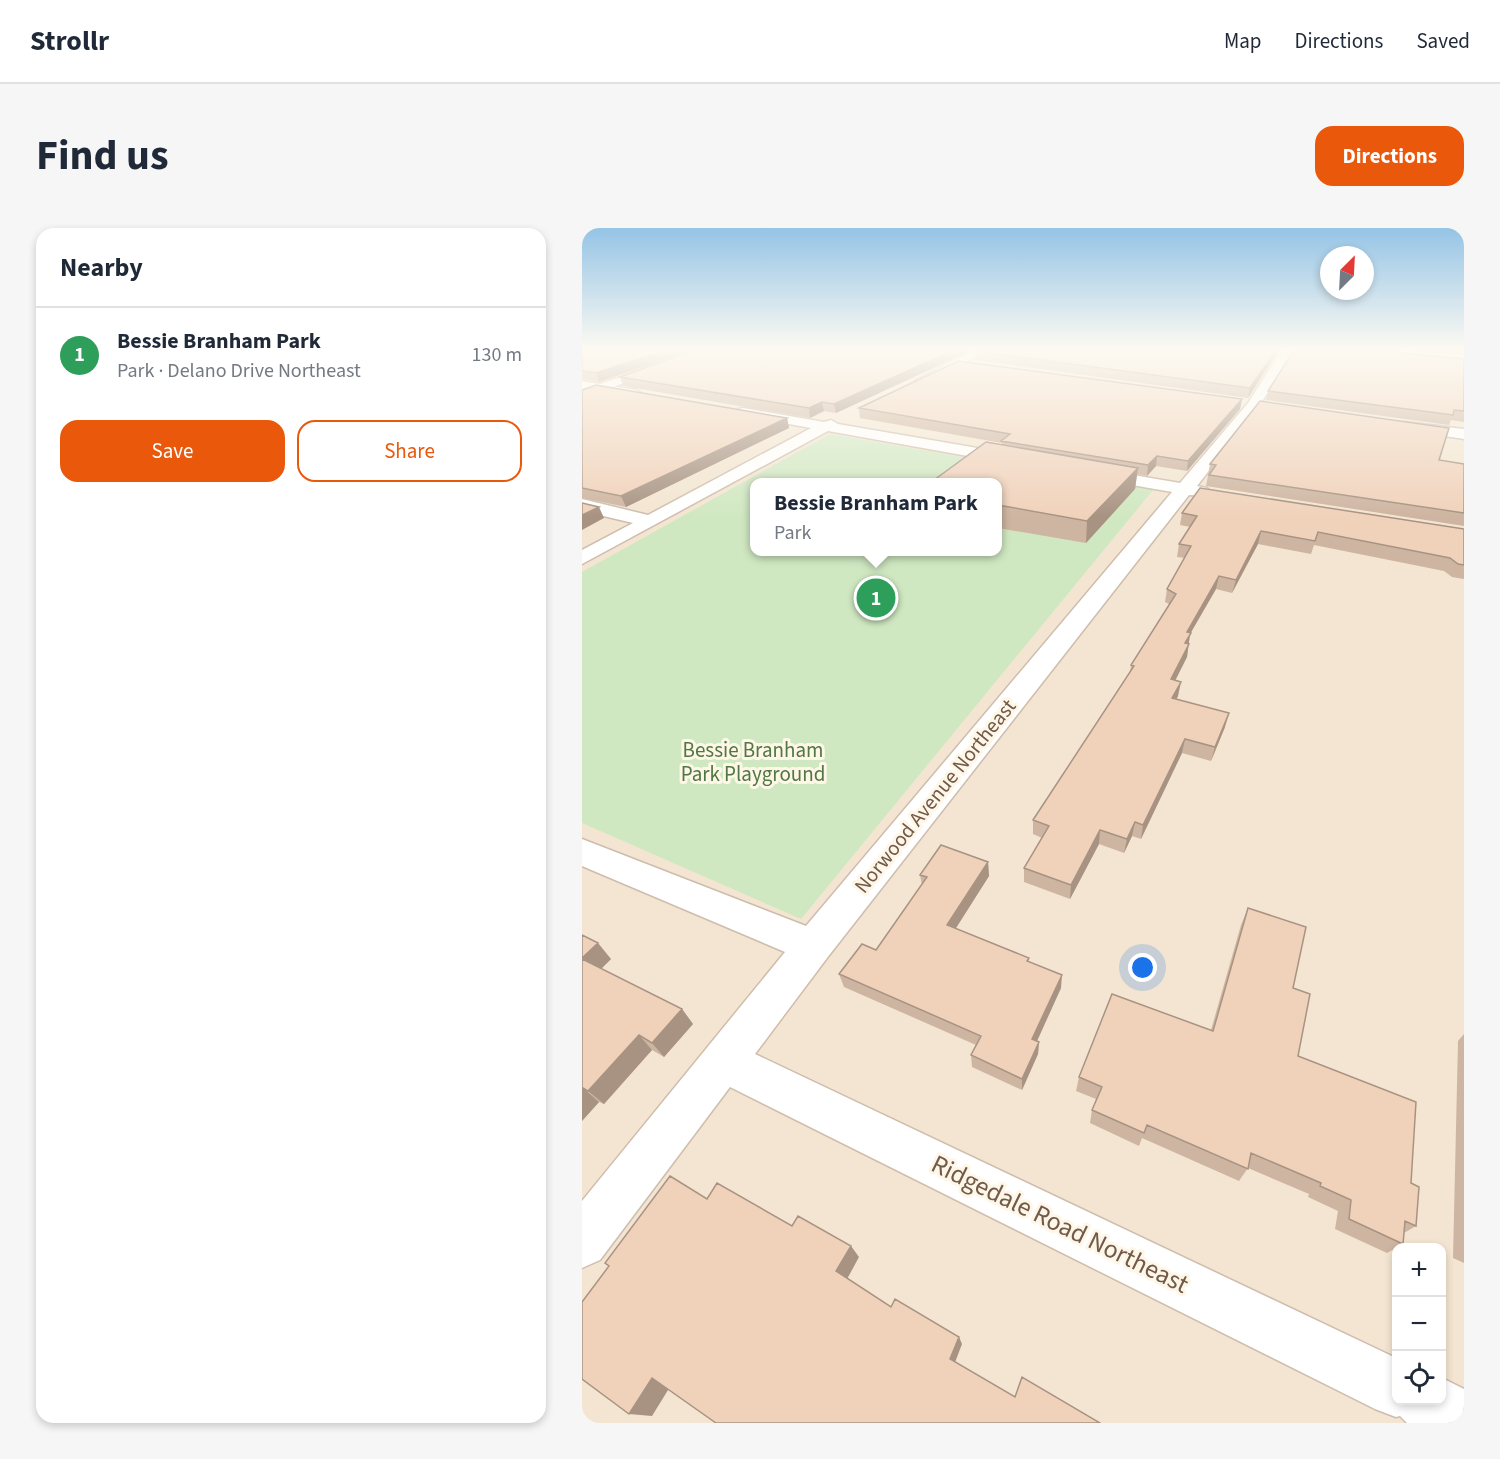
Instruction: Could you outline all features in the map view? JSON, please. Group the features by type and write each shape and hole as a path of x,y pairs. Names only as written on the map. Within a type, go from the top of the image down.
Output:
{"street":[{"name":"Norwood Avenue Northeast","path":"582,1242 813,946 1254,406"},
{"path":"726,409 1036,463"},
{"path":"582,558 845,417"},
{"path":"1394,424 1463,436"},
{"path":"1070,470 1217,495"},
{"path":"582,505 651,521"},
{"path":"582,852 813,946"},
{"name":"Ridgedale Road Northeast","path":"723,1061 1392,1386"},
{"path":"1432,1405 1464,1420"}],"shaded area":[{"path":"582,406 1464,406 1464,1423 582,1423"}],"green space":[{"name":"Bessie Branham Park Playground","path":"830,434 1153,490 801,919 582,823 582,572 750,479 750,556 1002,556 1002,478 751,478"}],"building":[{"path":"582,406 716,406 787,418 621,496 582,488"},
{"path":"864,406 1236,406 1188,461 1157,456 1148,465 1001,441 1010,434 859,408"},
{"path":"1256,406 1293,406 1449,428 1439,460 1464,464 1464,513 1209,475 1216,465 1210,464"},
{"path":"1382,406 1464,406 1464,411 1454,410 1453,415"},
{"path":"986,442 1138,468 1087,521 1002,506 1002,478 937,478"},
{"path":"1200,488 1464,529 1464,565 1450,558 1318,532 1315,541 1261,531 1236,580 1219,576 1187,632 1191,633 1185,643 1189,644 1171,679 1181,682 1172,698 1229,713 1215,747 1185,739 1143,825 1135,822 1127,839 1100,830 1071,885 1024,868 1049,826 1033,820 1134,666 1131,665 1176,594 1167,589 1191,546 1179,544 1197,516 1182,513"},
{"path":"582,503 599,507 582,515"},
{"path":"941,845 988,862 947,925 1029,958 1027,961 1062,975 1032,1039 1039,1042 1022,1079 971,1055 981,1036 839,974 862,944 876,950 927,877 920,875"},
{"path":"1248,908 1306,927 1293,988 1310,994 1298,1056 1416,1102 1411,1183 1419,1187 1416,1226 1405,1221 1403,1243 1349,1219 1351,1200 1320,1186 1321,1183 1251,1153 1248,1169 1147,1125 1144,1133 1092,1110 1102,1087 1079,1077 1112,994 1213,1031"},
{"path":"582,935 598,943 582,958"},
{"path":"582,959 682,1009 652,1043 639,1035 588,1091 583,1088 582,1090"},
{"path":"670,1176 707,1199 717,1183 792,1226 798,1216 851,1246 836,1271 891,1307 895,1299 959,1337 950,1359 1015,1397 1022,1377 1100,1423 716,1423 652,1378 629,1414 582,1379 582,1302 609,1266 605,1263"}],"place":[{"name":"Bessie Branham Park","path":"876,598"}]}
